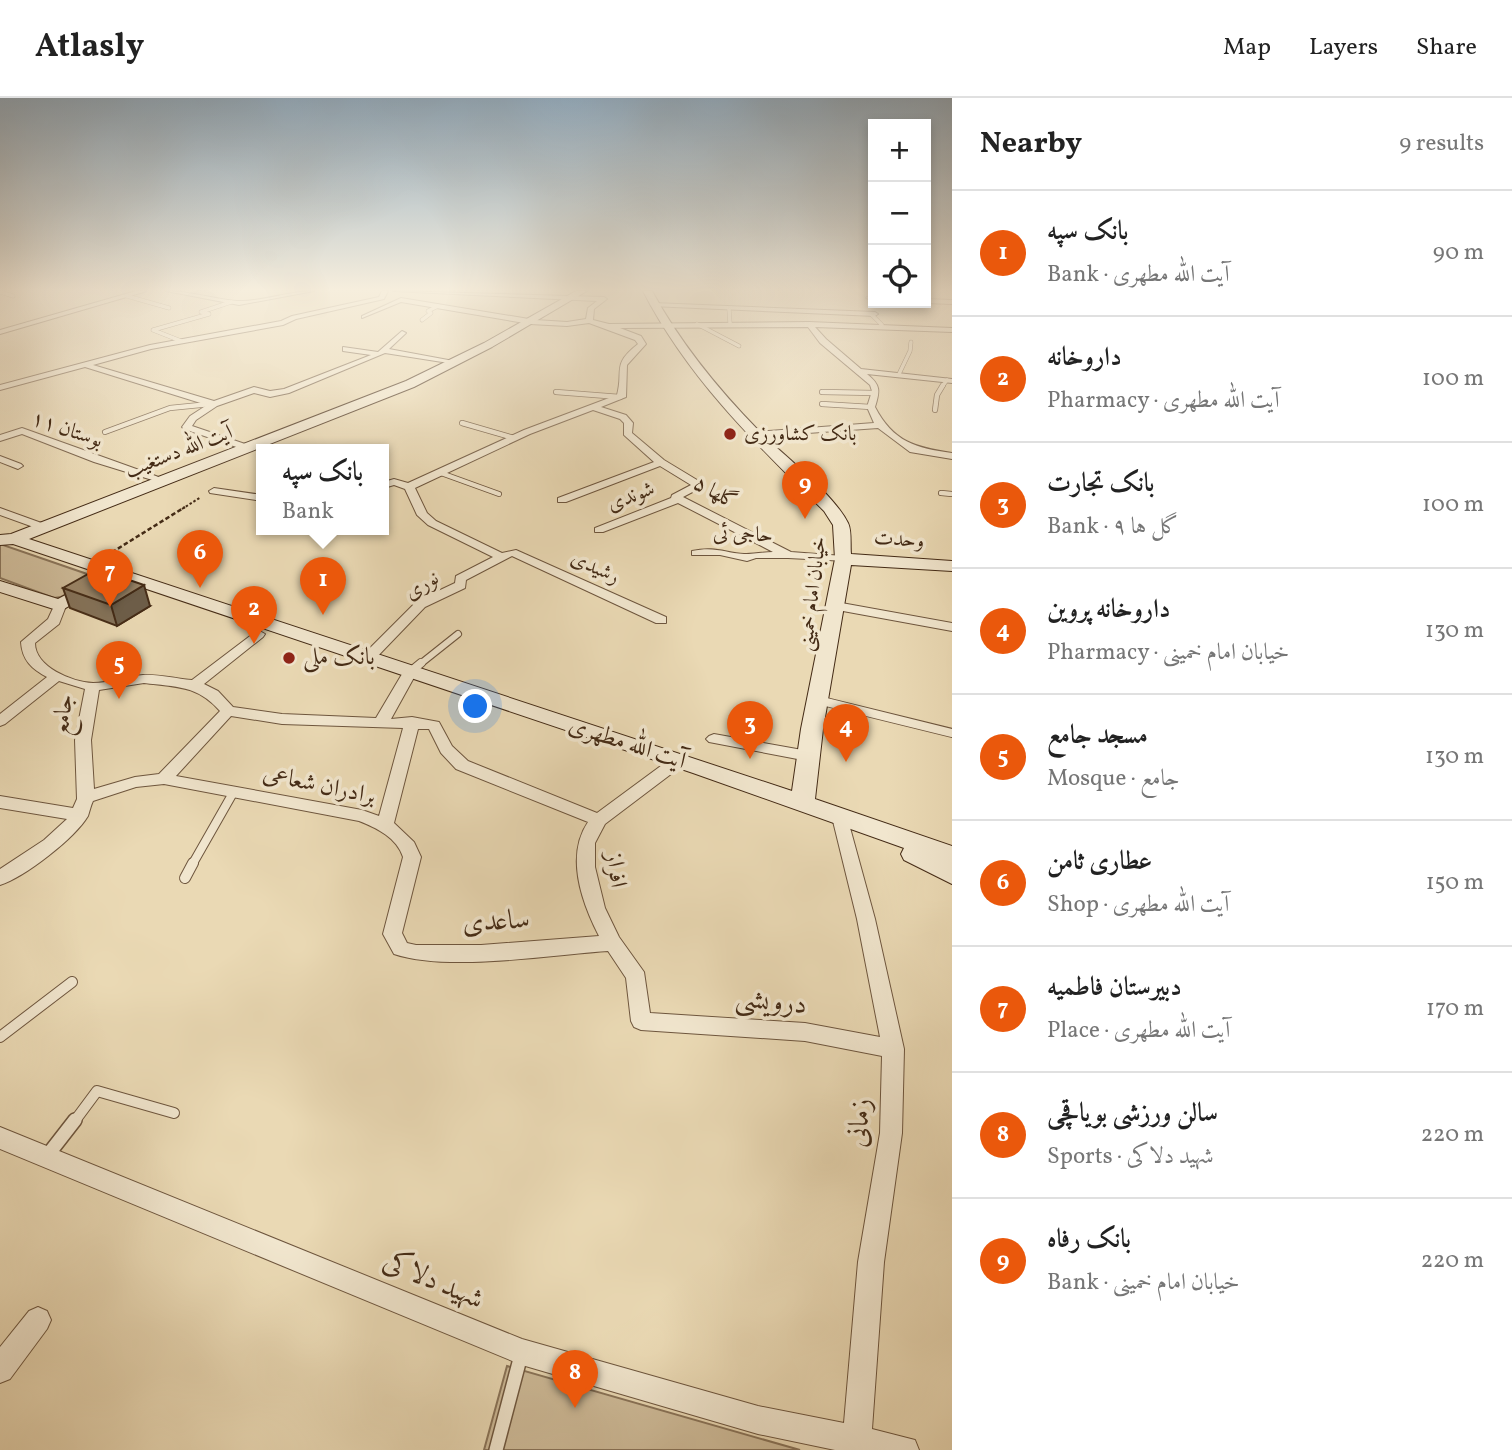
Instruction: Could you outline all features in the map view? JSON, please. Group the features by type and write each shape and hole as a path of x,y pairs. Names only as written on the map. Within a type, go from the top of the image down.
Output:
{"main road":[{"name":"آیت الله دستغیب","path":"258,444 410,384 470,354"},
{"name":"خیابان امام خمینی","path":"685,354 703,380 830,508 841,525 843,559 802,805"},
{"name":"آیت الله دستغیب","path":"6,538 43,527 256,445"},
{"path":"6,538 100,574"},
{"name":"وحدت","path":"843,559 952,566"},
{"path":"2,588 60,606 100,574"},
{"name":"آیت الله مطهری","path":"100,574 258,634 327,654 368,658"},
{"name":"آیت الله مطهری","path":"100,574 368,658 952,856"},
{"name":"آیت الله مطهری","path":"885,833 917,856 952,874"}],"street":[{"path":"0,388 125,354"},
{"path":"248,448 187,427 193,418 214,404 254,390 279,393 380,354"},
{"path":"392,354 455,362"},
{"path":"389,484 394,482 409,487 514,438 620,397 622,365 629,354"},
{"path":"839,354 874,384 875,393 871,407 880,425 913,450 952,456"},
{"path":"86,365 121,380 168,388 214,404"},
{"path":"859,370 949,381"},
{"name":"گلها ۵","path":"596,408 627,420 627,433 659,463 698,485 679,494 676,497 678,499 789,555 843,559"},
{"path":"756,435 880,425"},
{"name":"بوستان ۱۱","path":"0,438 22,431 97,460 162,480"},
{"path":"0,459 18,466"},
{"path":"562,500 659,463"},
{"path":"409,487 422,515 506,554"},
{"path":"214,491 256,497"},
{"name":"شوندی","path":"599,530 678,499"},
{"path":"0,511 43,527"},
{"name":"حاجی ئی","path":"696,553 720,552 747,558 755,555 789,555"},
{"name":"رشیدی","path":"506,554 662,620"},
{"name":"نوری","path":"368,658 421,604 461,585 460,579 506,554"},
{"name":"جامع","path":"60,606 54,621 28,642 27,647 36,664 57,676 92,687 83,741 86,797"},
{"path":"836,606 952,627"},
{"path":"195,685 258,634"},
{"path":"382,721 410,672"},
{"path":"0,721 57,676"},
{"path":"92,687 144,680 195,685 214,694 228,710 282,719 434,724 446,749 462,765 599,820"},
{"path":"164,779 228,710"},
{"path":"385,825 412,722"},
{"path":"714,739 808,757"},
{"name":"افراز","path":"641,1021 636,975 626,957 612,943 593,900 586,865 586,844 589,833 599,820 678,761"},
{"name":"برادران شعاعی","path":"86,797 135,782 164,779 339,810 385,825 408,846 412,857 392,934"},
{"path":"0,878 70,827 79,815 86,797"},
{"path":"0,802 79,815"},
{"name":"زمانی","path":"840,817 866,919 893,1049 891,1133 871,1262 857,1438"},
{"name":"ساعدی","path":"392,934 401,949 416,953 481,953 612,943"},
{"name":"درویشی","path":"641,1021 805,1032 893,1049"},
{"name":"شهید دلاکی","path":"0,1138 522,1352 758,1420 857,1438 905,1450"},
{"path":"0,1369 38,1320"}],"lane":[{"path":"899,374 909,354"},
{"path":"935,410 937,395 949,381"},
{"path":"556,392 620,397"},
{"path":"822,392 875,393"},
{"path":"105,432 180,406 214,404"},
{"path":"822,404 871,407"},
{"path":"462,424 514,438"},
{"path":"441,473 499,494"},
{"path":"941,493 952,494"},
{"path":"410,672 458,634"},
{"path":"818,700 952,733"},
{"path":"185,878 233,793"},
{"path":"0,1037 72,982"},
{"path":"46,1157 97,1091 174,1113"},
{"path":"496,1450 522,1352"}],"path":[{"path":"100,574 181,508 214,491"}],"shaded area":[{"path":"0,544 90,575 88,583 54,598 0,578"},
{"path":"507,1366 800,1450 484,1450"}],"building":[{"path":"97,569 144,585 111,605 63,588"}],"place":[{"name":"بانک کشاورزی","path":"730,434"},
{"name":"بانک رفاه","path":"805,519"},
{"name":"عطاری ثامن","path":"200,588"},
{"name":"دبیرستان فاطمیه","path":"110,607"},
{"name":"بانک سپه","path":"323,615"},
{"name":"داروخانه","path":"254,644"},
{"name":"بانک ملی","path":"289,658"},
{"name":"مسجد جامع","path":"119,699"},
{"name":"بانک تجارت","path":"750,759"},
{"name":"داروخانه پروین","path":"846,762"},
{"name":"سالن ورزشی بویاقچی","path":"575,1408"}]}
